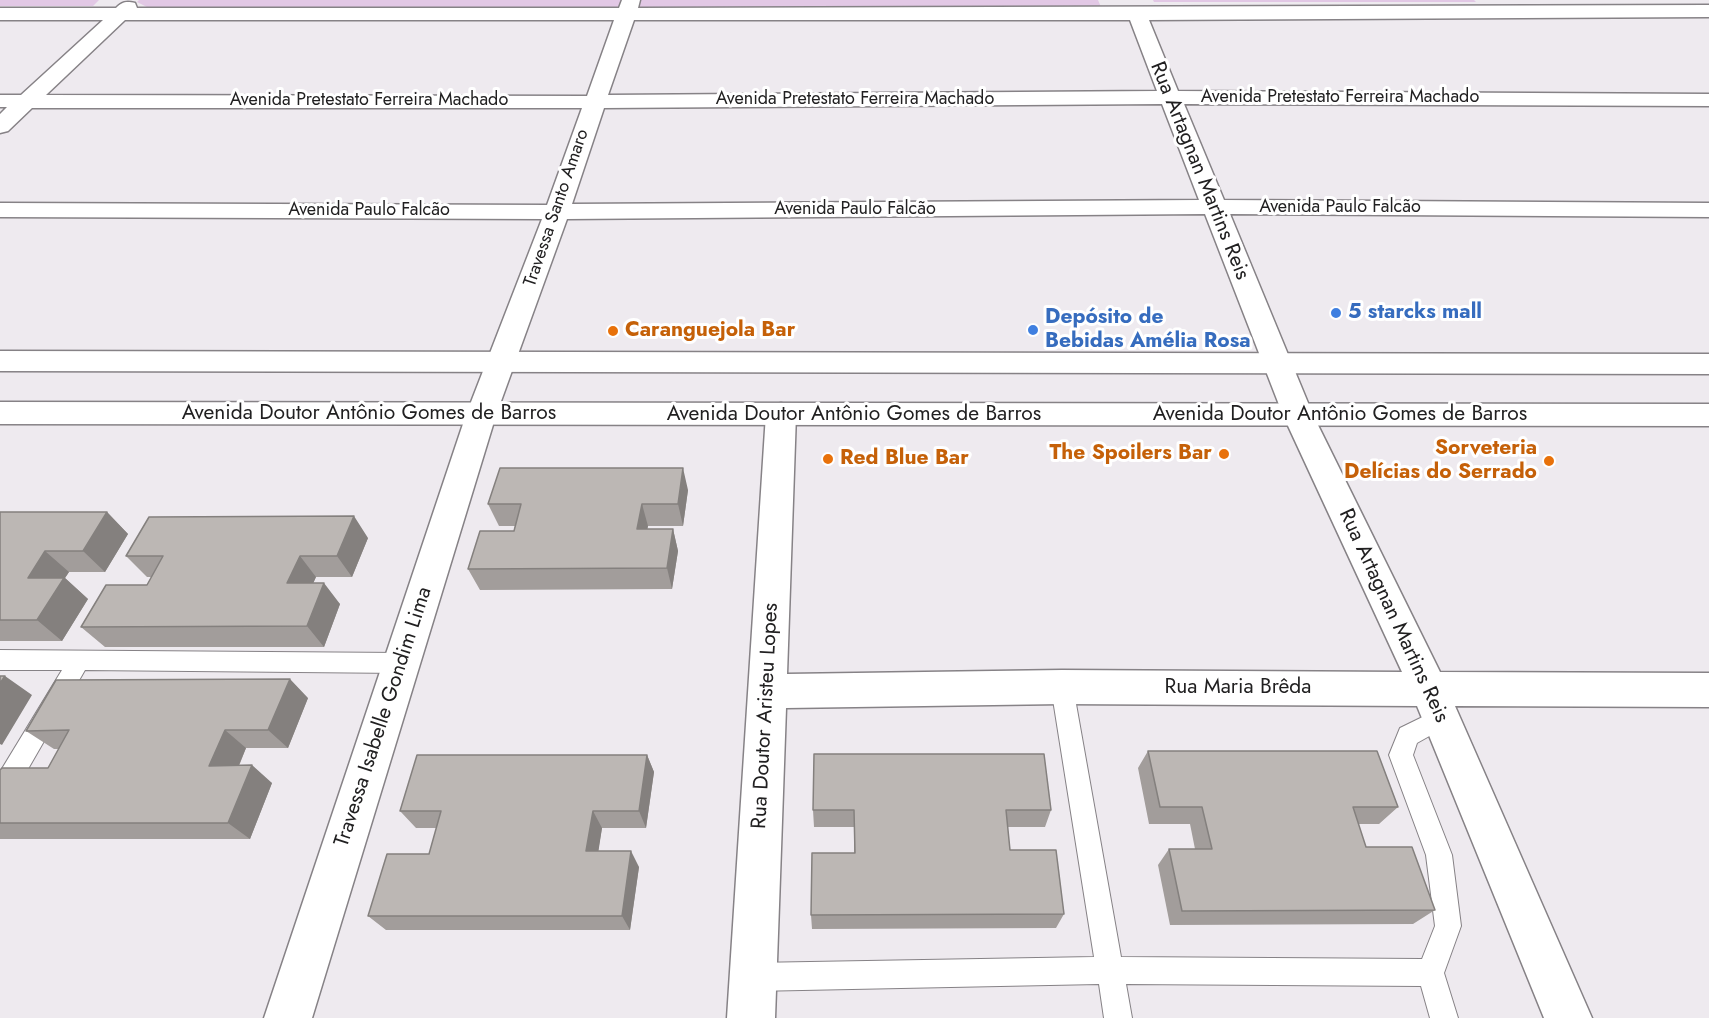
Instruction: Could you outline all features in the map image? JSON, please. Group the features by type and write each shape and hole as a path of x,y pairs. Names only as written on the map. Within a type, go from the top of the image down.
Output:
{"street":[{"path":"0,126 135,0"},
{"path":"0,14 119,15 629,8 1137,14 1308,7 1709,12"},
{"name":"Travessa Santo Amaro","path":"481,415 557,212 629,8"},
{"name":"Rua Artagnan Martins Reis","path":"1137,14 1298,415 1435,704 1568,1018"},
{"name":"Avenida Pretestato Ferreira Machado","path":"0,101 594,102 1170,98 1709,100"},
{"name":"Avenida Paulo Falcão","path":"0,210 557,212 1215,207 1709,210"},
{"path":"0,361 1709,364"},
{"name":"Avenida Doutor Antônio Gomes de Barros","path":"0,413 1709,415"},
{"name":"Rua Doutor Aristeu Lopes","path":"751,1018 781,414"},
{"name":"Travessa Isabelle Gondim Lima","path":"288,1018 481,415"},
{"name":"Rua Maria Brêda","path":"767,691 1062,687 1435,704 1709,690"}],"lane":[{"path":"0,660 402,663"},
{"path":"0,794 79,661"},
{"path":"1062,687 1118,1018"},
{"path":"1435,704 1408,736 1401,755 1438,855 1448,926 1430,973 1444,1018"},
{"path":"753,977 1110,970 1430,973"}],"shaded area":[{"path":"0,0 99,0 93,6 0,6"},
{"path":"139,0 1098,0 1101,7 147,7 137,2"},
{"path":"1153,0 1474,0 1476,2 1154,2"}],"building":[{"path":"500,468 683,468 678,504 642,504 637,529 673,529 667,568 468,569 480,531 514,531 521,504 488,504"},
{"path":"0,512 107,512 83,551 45,551 28,578 64,578 37,620 0,620"},
{"path":"354,516 337,556 300,556 287,583 324,583 307,626 81,627 106,585 147,585 163,556 126,556 149,517"},
{"path":"290,679 268,730 225,730 209,766 252,765 228,823 0,823 0,770 2,768 48,768 69,730 26,731 56,680"},
{"path":"1148,751 1377,751 1398,807 1353,807 1366,847 1412,847 1435,910 1182,911 1169,849 1212,849 1202,807 1160,807"},
{"path":"814,754 1044,754 1051,810 1006,810 1010,850 1056,850 1064,914 811,915 812,853 855,853 854,810 813,810"},
{"path":"417,755 647,755 639,811 593,811 586,851 631,851 622,916 368,916 387,854 429,854 441,811 400,811"}],"place":[{"name":"5 starcks mall","path":"1336,313"},
{"name":"Depósito de Bebidas Amélia Rosa","path":"1033,330"},
{"name":"Caranguejola Bar","path":"613,331"},
{"name":"The Spoilers Bar","path":"1224,454"},
{"name":"Red Blue Bar","path":"828,459"},
{"name":"Sorveteria Delícias do Serrado","path":"1549,461"}]}
